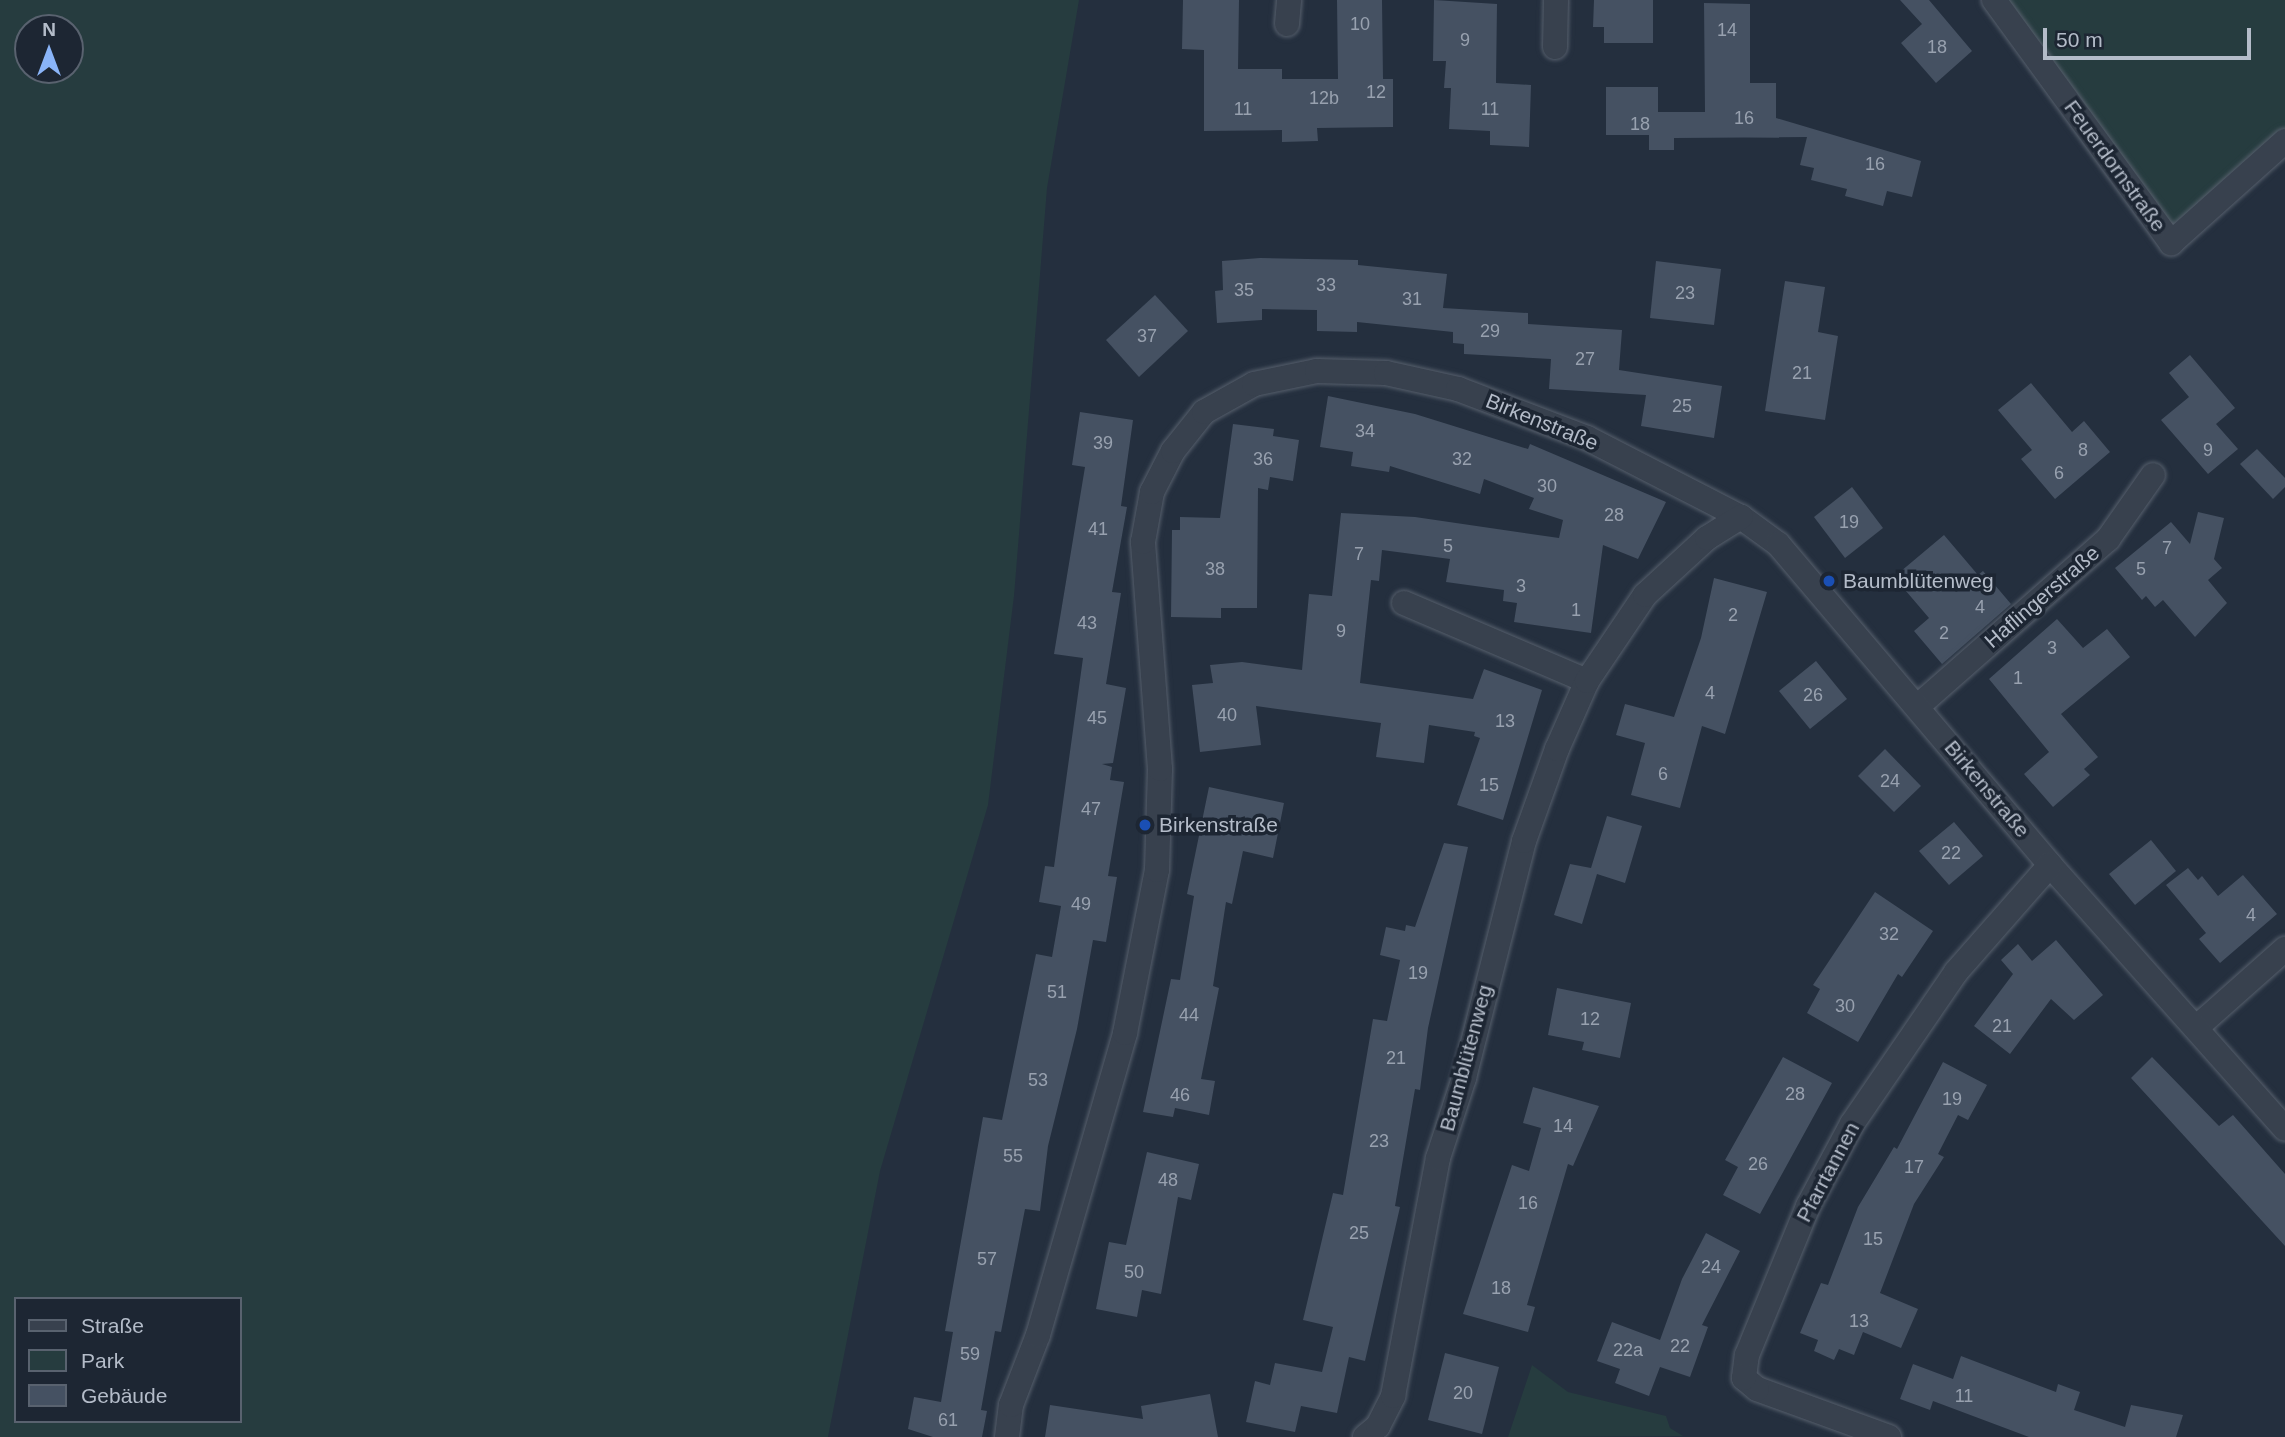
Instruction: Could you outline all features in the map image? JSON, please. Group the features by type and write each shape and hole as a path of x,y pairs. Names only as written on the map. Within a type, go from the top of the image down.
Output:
{"street":[{"path":"1555,47 1556,0"},
{"name":"Feuerdornstraße","path":"1994,0 2171,243 2285,141"},
{"name":"Birkenstraße","path":"1007,1437 1011,1405 1038,1335 1102,1117 1144,947 1157,870 1160,769 1143,542 1152,492 1173,452 1204,412 1266,381 1317,371 1386,373 1458,389 1587,438 1741,517 1778,544 2050,864 2285,1129"},
{"name":"Haflingerstraße","path":"1918,706 2108,539 2153,475"},
{"name":"Baumblütenweg","path":"1365,1437 1378,1426 1393,1396 1438,1158 1464,1078 1524,841 1587,681 1645,594 1698,545 1741,517"},
{"path":"1404,603 1587,681"},
{"name":"Pfarrtannen","path":"1889,1437 1757,1389 1744,1378 1746,1355 1808,1206 1853,1124 1956,972 2050,864"},
{"path":"2197,1027 2285,949"}],"green space":[{"path":"0,0 1079,0 1047,188 1014,596 988,805 880,1171 828,1437 0,1437"},
{"path":"1999,0 2285,0 2285,129 2170,241"},
{"path":"1532,1365 1568,1392 1666,1416 1670,1428 1683,1436 1508,1437"}],"building":[{"path":"1183,0 1239,0 1238,69 1282,69 1282,79 1338,79 1337,0 1382,0 1383,79 1393,79 1393,127 1317,128 1318,141 1282,142 1282,130 1204,131 1204,50 1182,49"},
{"path":"1434,0 1497,4 1496,83 1531,85 1529,147 1490,145 1490,131 1449,129 1451,88 1444,88 1446,61 1433,61"},
{"path":"1594,0 1653,0 1653,43 1604,43 1604,27 1593,27"},
{"path":"1900,0 1929,0 1972,51 1936,83 1901,43 1922,24"},
{"path":"1704,3 1750,4 1750,83 1776,83 1776,118 1921,161 1912,197 1887,191 1883,206 1845,196 1847,189 1811,180 1814,168 1800,165 1807,137 1674,138 1674,150 1649,150 1649,135 1606,135 1606,87 1658,87 1658,112 1705,112"},
{"path":"1260,258 1358,260 1358,265 1447,274 1443,308 1528,313 1528,324 1622,330 1619,370 1722,386 1714,438 1641,426 1646,395 1549,389 1551,359 1464,354 1464,344 1453,343 1453,332 1357,322 1357,332 1317,331 1317,310 1262,309 1262,320 1217,323 1215,291 1223,290 1222,261"},
{"path":"1656,261 1721,269 1714,325 1650,318"},
{"path":"1785,281 1825,287 1818,332 1838,336 1825,420 1765,411"},
{"path":"1155,295 1188,331 1139,377 1106,340"},
{"path":"2190,355 2235,408 2216,424 2238,449 2208,474 2161,420 2189,397 2169,373"},
{"path":"2031,383 2072,432 2084,421 2110,452 2055,499 2021,459 2032,450 1998,410"},
{"path":"1328,396 1415,414 1528,449 1530,444 1666,502 1638,559 1603,545 1591,633 1514,622 1517,603 1503,601 1504,590 1446,582 1450,559 1382,550 1379,581 1371,580 1360,683 1473,699 1484,669 1542,690 1503,820 1457,805 1480,738 1474,736 1475,732 1429,725 1424,763 1376,757 1381,723 1256,706 1261,745 1200,752 1192,685 1213,683 1210,665 1242,662 1302,670 1309,594 1332,596 1341,513 1415,517 1559,538 1563,520 1529,509 1534,498 1484,479 1480,494 1390,466 1389,472 1351,466 1353,452 1320,447"},
{"path":"1080,412 1133,420 1121,506 1127,507 1112,592 1121,593 1106,684 1126,688 1113,763 1102,764 1112,767 1110,780 1124,782 1108,876 1117,877 1106,942 1093,940 1077,1029 1048,1146 1040,1211 1025,1209 1001,1332 995,1331 981,1410 987,1411 982,1437 933,1437 908,1429 914,1397 941,1402 953,1332 945,1331 983,1117 1002,1120 1036,954 1052,957 1061,906 1039,902 1045,866 1054,867 1083,658 1054,654 1085,467 1072,465"},
{"path":"1233,424 1274,429 1273,436 1299,440 1293,481 1270,477 1268,490 1258,488 1257,608 1221,608 1221,618 1171,617 1172,530 1180,530 1180,517 1220,518"},
{"path":"2257,449 2285,478 2285,487 2273,499 2240,464"},
{"path":"1852,487 1883,528 1845,558 1814,517"},
{"path":"2198,512 2224,518 2214,559 2222,568 2208,580 2227,603 2195,637 2163,600 2155,607 2146,596 2142,600 2115,568 2171,522 2190,544"},
{"path":"1944,535 1978,575 1983,571 2011,604 1942,664 1914,631 1929,618 1894,577"},
{"path":"1714,578 1767,592 1725,734 1702,726 1680,808 1631,795 1645,743 1616,735 1625,704 1674,717 1701,638"},
{"path":"2057,619 2083,648 2107,629 2130,657 2061,714 2098,757 2084,769 2090,775 2053,807 2024,774 2049,752 1989,679"},
{"path":"1816,661 1847,699 1810,729 1779,691"},
{"path":"1885,749 1921,786 1894,812 1858,776"},
{"path":"1209,787 1284,803 1273,858 1243,851 1232,904 1226,902 1213,986 1219,988 1201,1079 1215,1081 1209,1115 1175,1108 1173,1117 1143,1112 1171,979 1180,980 1194,896 1187,894"},
{"path":"1607,816 1642,826 1625,883 1597,874 1582,924 1554,915 1570,864 1591,868"},
{"path":"1954,822 1983,856 1949,885 1919,851"},
{"path":"2151,840 2176,871 2135,905 2109,874"},
{"path":"1444,843 1468,847 1428,1028 1420,1090 1415,1089 1395,1206 1400,1207 1365,1361 1349,1357 1337,1413 1301,1406 1295,1432 1246,1422 1255,1381 1270,1385 1275,1363 1322,1372 1333,1327 1303,1320 1333,1193 1343,1195 1373,1019 1387,1021 1400,960 1380,955 1386,927 1405,931 1406,925 1415,927"},
{"path":"2188,868 2198,880 2202,876 2218,896 2243,875 2277,914 2220,963 2199,939 2206,933 2166,885"},
{"path":"1875,892 1933,931 1902,977 1898,974 1858,1042 1807,1013 1820,989 1813,985"},
{"path":"2056,940 2103,995 2074,1020 2051,999 2010,1054 1974,1026 2013,974 2001,960 2018,944 2032,961"},
{"path":"1557,988 1631,1003 1620,1058 1582,1050 1584,1042 1548,1035"},
{"path":"1783,1057 1832,1083 1760,1214 1723,1195 1738,1167 1725,1160"},
{"path":"2152,1057 2219,1126 2233,1115 2285,1174 2285,1246 2131,1078"},
{"path":"1943,1062 1987,1085 1968,1120 1958,1115 1938,1154 1944,1157 1914,1204 1880,1293 1918,1309 1901,1348 1863,1332 1854,1355 1839,1349 1834,1360 1814,1351 1818,1340 1800,1333 1821,1283 1828,1285 1858,1207 1894,1147 1897,1149"},
{"path":"1533,1087 1599,1106 1573,1166 1568,1164 1527,1305 1535,1307 1528,1332 1463,1314 1512,1165 1529,1171 1541,1128 1523,1123"},
{"path":"1147,1152 1199,1164 1191,1200 1178,1197 1161,1294 1142,1290 1137,1317 1096,1309 1109,1242 1126,1245"},
{"path":"1706,1233 1740,1251 1702,1325 1708,1327 1690,1377 1660,1367 1649,1396 1615,1383 1620,1369 1597,1361 1612,1322 1660,1340 1682,1279"},
{"path":"1445,1353 1499,1367 1482,1434 1428,1420"},
{"path":"1961,1356 2056,1392 2058,1384 2080,1392 2074,1410 2125,1427 2131,1405 2183,1415 2176,1437 2029,1437 1933,1401 1930,1410 1900,1399 1913,1364 1953,1379"},
{"path":"1210,1394 1218,1437 1045,1437 1050,1405 1143,1419 1141,1406"}],"place":[{"name":"Baumblütenweg","path":"1829,581"},
{"name":"Birkenstraße","path":"1145,825"}]}
